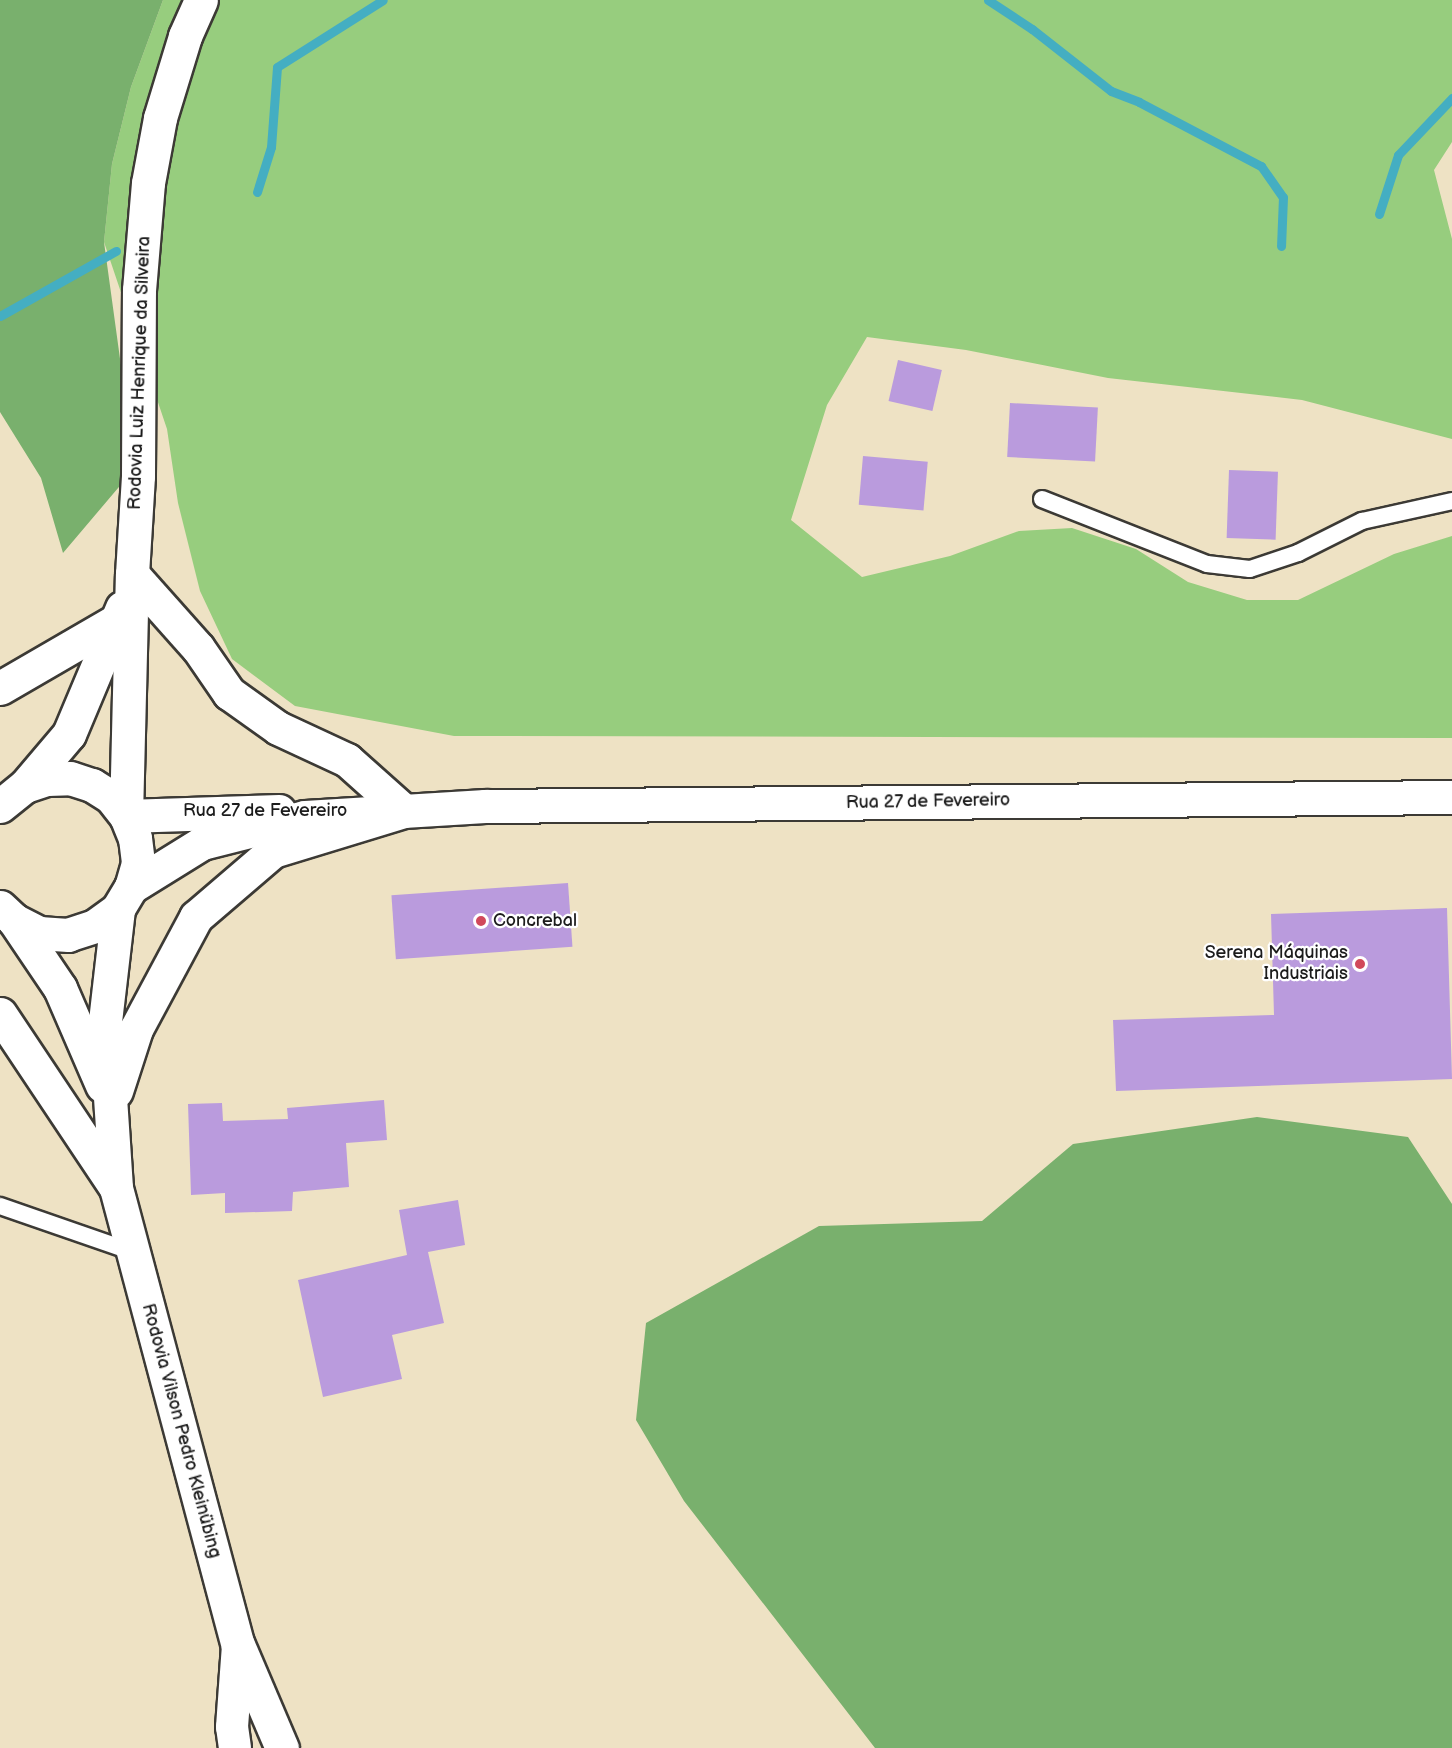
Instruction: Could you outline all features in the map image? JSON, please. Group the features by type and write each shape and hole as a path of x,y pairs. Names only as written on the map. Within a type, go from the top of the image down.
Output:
{"main road":[{"name":"Rodovia Luiz Henrique da Silveira","path":"126,816 132,574 138,476 139,290 148,183 160,118 185,36 201,0"},
{"name":"Rodovia Luiz Henrique da Silveira","path":"25,786 69,734 119,619 132,574"},
{"path":"132,574 198,648 229,693 278,728 347,760 404,811"},
{"path":"0,688 119,619"},
{"path":"0,806 25,786 47,779 70,778 92,785 111,797 126,816"},
{"name":"Rua 27 de Fevereiro","path":"7,914 39,933 68,934 95,926 125,898 202,843 305,817 485,806 1452,797"},
{"name":"Rua 27 de Fevereiro","path":"126,816 177,811 404,811"},
{"path":"111,1106 136,1029 196,917 273,851 404,811"},
{"name":"Rodovia Vilson Pedro Kleinübing","path":"126,816 135,838 138,863 125,898 105,1022 116,1188 238,1645 282,1748"},
{"name":"Rodovia Vilson Pedro Kleinübing","path":"7,914 60,988 111,1106"},
{"path":"0,1014 116,1188"}],"street":[{"path":"235,1748 232,1727 238,1645"}],"lane":[{"path":"1042,499 1207,564 1250,569 1298,553 1362,521 1452,501"},
{"path":"0,1206 133,1252"}],"green space":[{"path":"0,0 163,0 131,87 112,164 104,242 135,468 63,553 41,478 0,412"},
{"path":"163,0 1452,0 1452,142 1434,170 1452,239 1452,439 1302,400 1108,378 966,350 867,337 827,405 791,520 862,577 950,556 1019,531 1072,528 1136,549 1188,582 1247,600 1298,600 1394,554 1452,536 1452,738 454,736 295,706 232,659 200,591 178,503 167,429 104,242 112,164 131,87"},
{"path":"1257,1117 1408,1137 1452,1204 1452,1748 875,1748 684,1501 636,1420 646,1323 819,1226 982,1221 1073,1144"}],"building":[{"path":"898,360 942,370 932,411 889,401"},
{"path":"1010,403 1098,408 1095,462 1007,457"},
{"path":"863,456 928,462 923,510 859,505"},
{"path":"1229,470 1278,472 1276,540 1227,538"},
{"name":"Concrebal","path":"568,883 572,947 396,959 391,895"},
{"name":"Serena Máquinas Industriais","path":"1447,908 1452,1079 1116,1091 1113,1020 1274,1015 1271,914"},
{"path":"384,1100 387,1140 346,1143 349,1187 293,1192 292,1211 225,1213 225,1193 191,1195 188,1104 222,1103 223,1121 288,1119 287,1108"},
{"path":"458,1200 465,1245 428,1252 444,1323 392,1335 402,1379 323,1397 298,1280 407,1255 399,1210"}],"waterway":[{"path":"257,192 271,147 277,67 383,0"},
{"path":"988,0 1032,29 1111,91 1139,102 1261,166 1283,197 1281,246"},
{"path":"1379,214 1398,155 1452,98"},
{"path":"0,316 116,251"}],"place":[{"name":"Concrebal","path":"481,921"},
{"name":"Serena Máquinas Industriais","path":"1360,964"}]}
